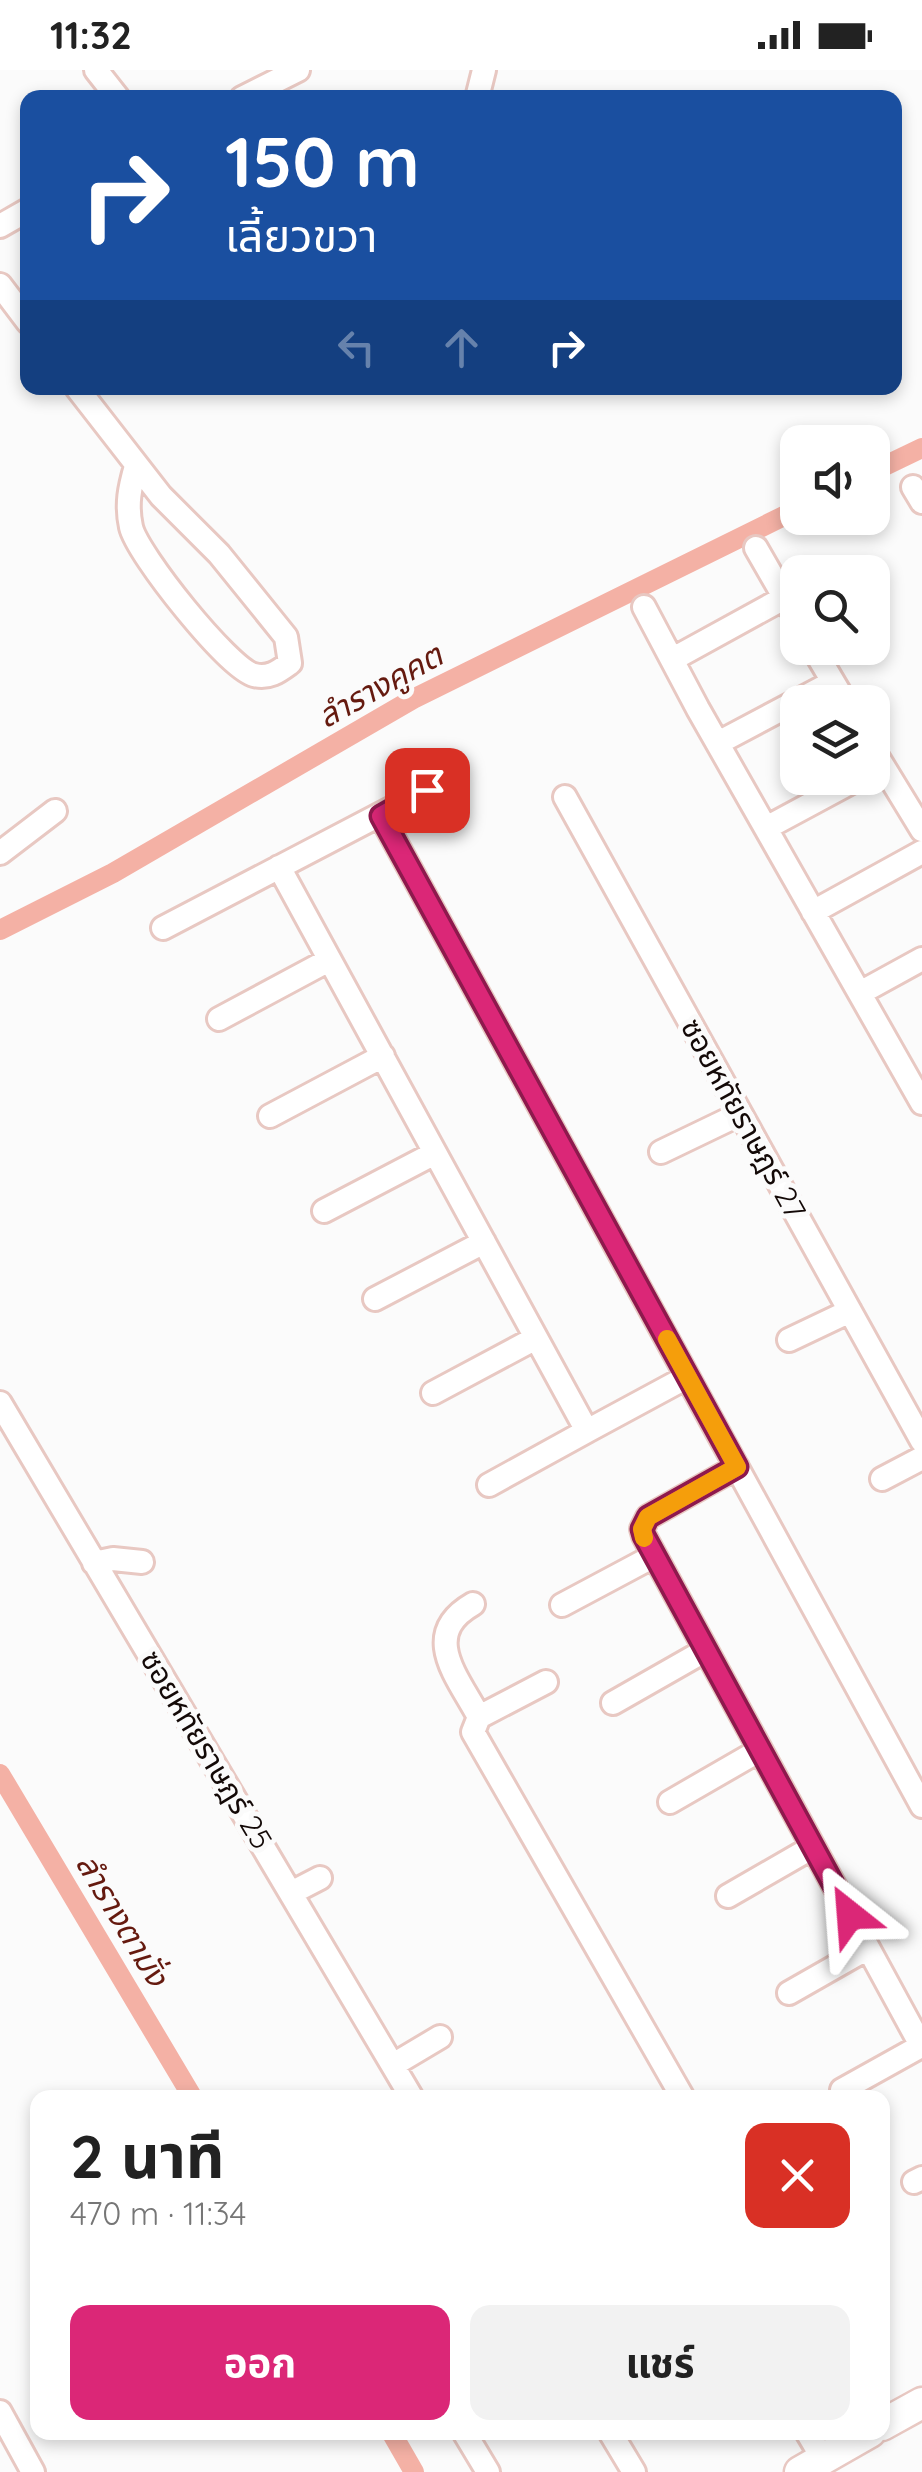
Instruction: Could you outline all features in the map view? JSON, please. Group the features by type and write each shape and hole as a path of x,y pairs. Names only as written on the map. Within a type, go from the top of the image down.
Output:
{"main road":[{"path":"890,2421 922,2403"},
{"path":"811,2466 856,2440"}],"street":[{"path":"96,70 112,90"},
{"path":"257,90 292,71"},
{"path":"0,285 20,311"},
{"path":"82,395 161,496 219,554 286,637 290,663 274,675 253,675 234,663 151,564 132,531 128,497 136,466"},
{"path":"756,548 780,591"},
{"path":"673,659 780,600"},
{"path":"644,607 860,993 914,1072 922,1103"},
{"path":"823,665 835,685"},
{"path":"718,743 833,682"},
{"path":"890,782 922,830"},
{"path":"163,928 427,790"},
{"path":"766,828 827,795"},
{"name":"ซอยหทัยราษฎร์ 27","path":"565,797 922,1441"},
{"path":"0,853 55,811"},
{"path":"381,816 922,1806"},
{"path":"813,912 922,852"},
{"path":"279,867 587,1430"},
{"path":"860,993 922,958"},
{"path":"219,1019 330,960"},
{"path":"270,1116 382,1056"},
{"path":"661,1152 740,1114"},
{"path":"324,1211 436,1153"},
{"path":"375,1299 484,1242"},
{"path":"789,1340 850,1310"},
{"path":"433,1393 536,1338"},
{"path":"489,1486 687,1376"},
{"name":"ซอยหทัยราษฎร์ 25","path":"0,1403 407,2090"},
{"path":"882,1479 922,1458"},
{"path":"737,1467 648,1517 642,1529 652,1557 922,2046 842,2090"},
{"path":"562,1605 652,1557"},
{"path":"94,1563 113,1559 142,1562"},
{"path":"473,1604 458,1612 444,1632 444,1652 479,1718"},
{"path":"612,1703 706,1650"},
{"path":"546,1682 479,1718 473,1732 677,2090"},
{"path":"670,1802 760,1750"},
{"path":"728,1896 813,1847"},
{"path":"290,1893 320,1878"},
{"path":"790,1993 868,1948"},
{"path":"393,2065 440,2037"},
{"path":"0,2412 33,2472"},
{"path":"469,2440 488,2472"},
{"path":"615,2440 634,2472"},
{"path":"808,2440 811,2466"}],"waterway":[{"name":"ลำรางคูคต","path":"890,463 922,448"},
{"name":"ลำรางคูคต","path":"0,930 113,873 413,699 780,518"},
{"name":"ลำรางตามั่ง","path":"0,1774 188,2090"},
{"name":"ลำรางตามั่ง","path":"396,2440 414,2472"}],"slow traffic":[{"path":"644,1538 642,1529 648,1517 737,1467 667,1339"}],"route":[{"path":"427,790 381,816 737,1467 648,1517 642,1529 644,1536 850,1915"}]}
